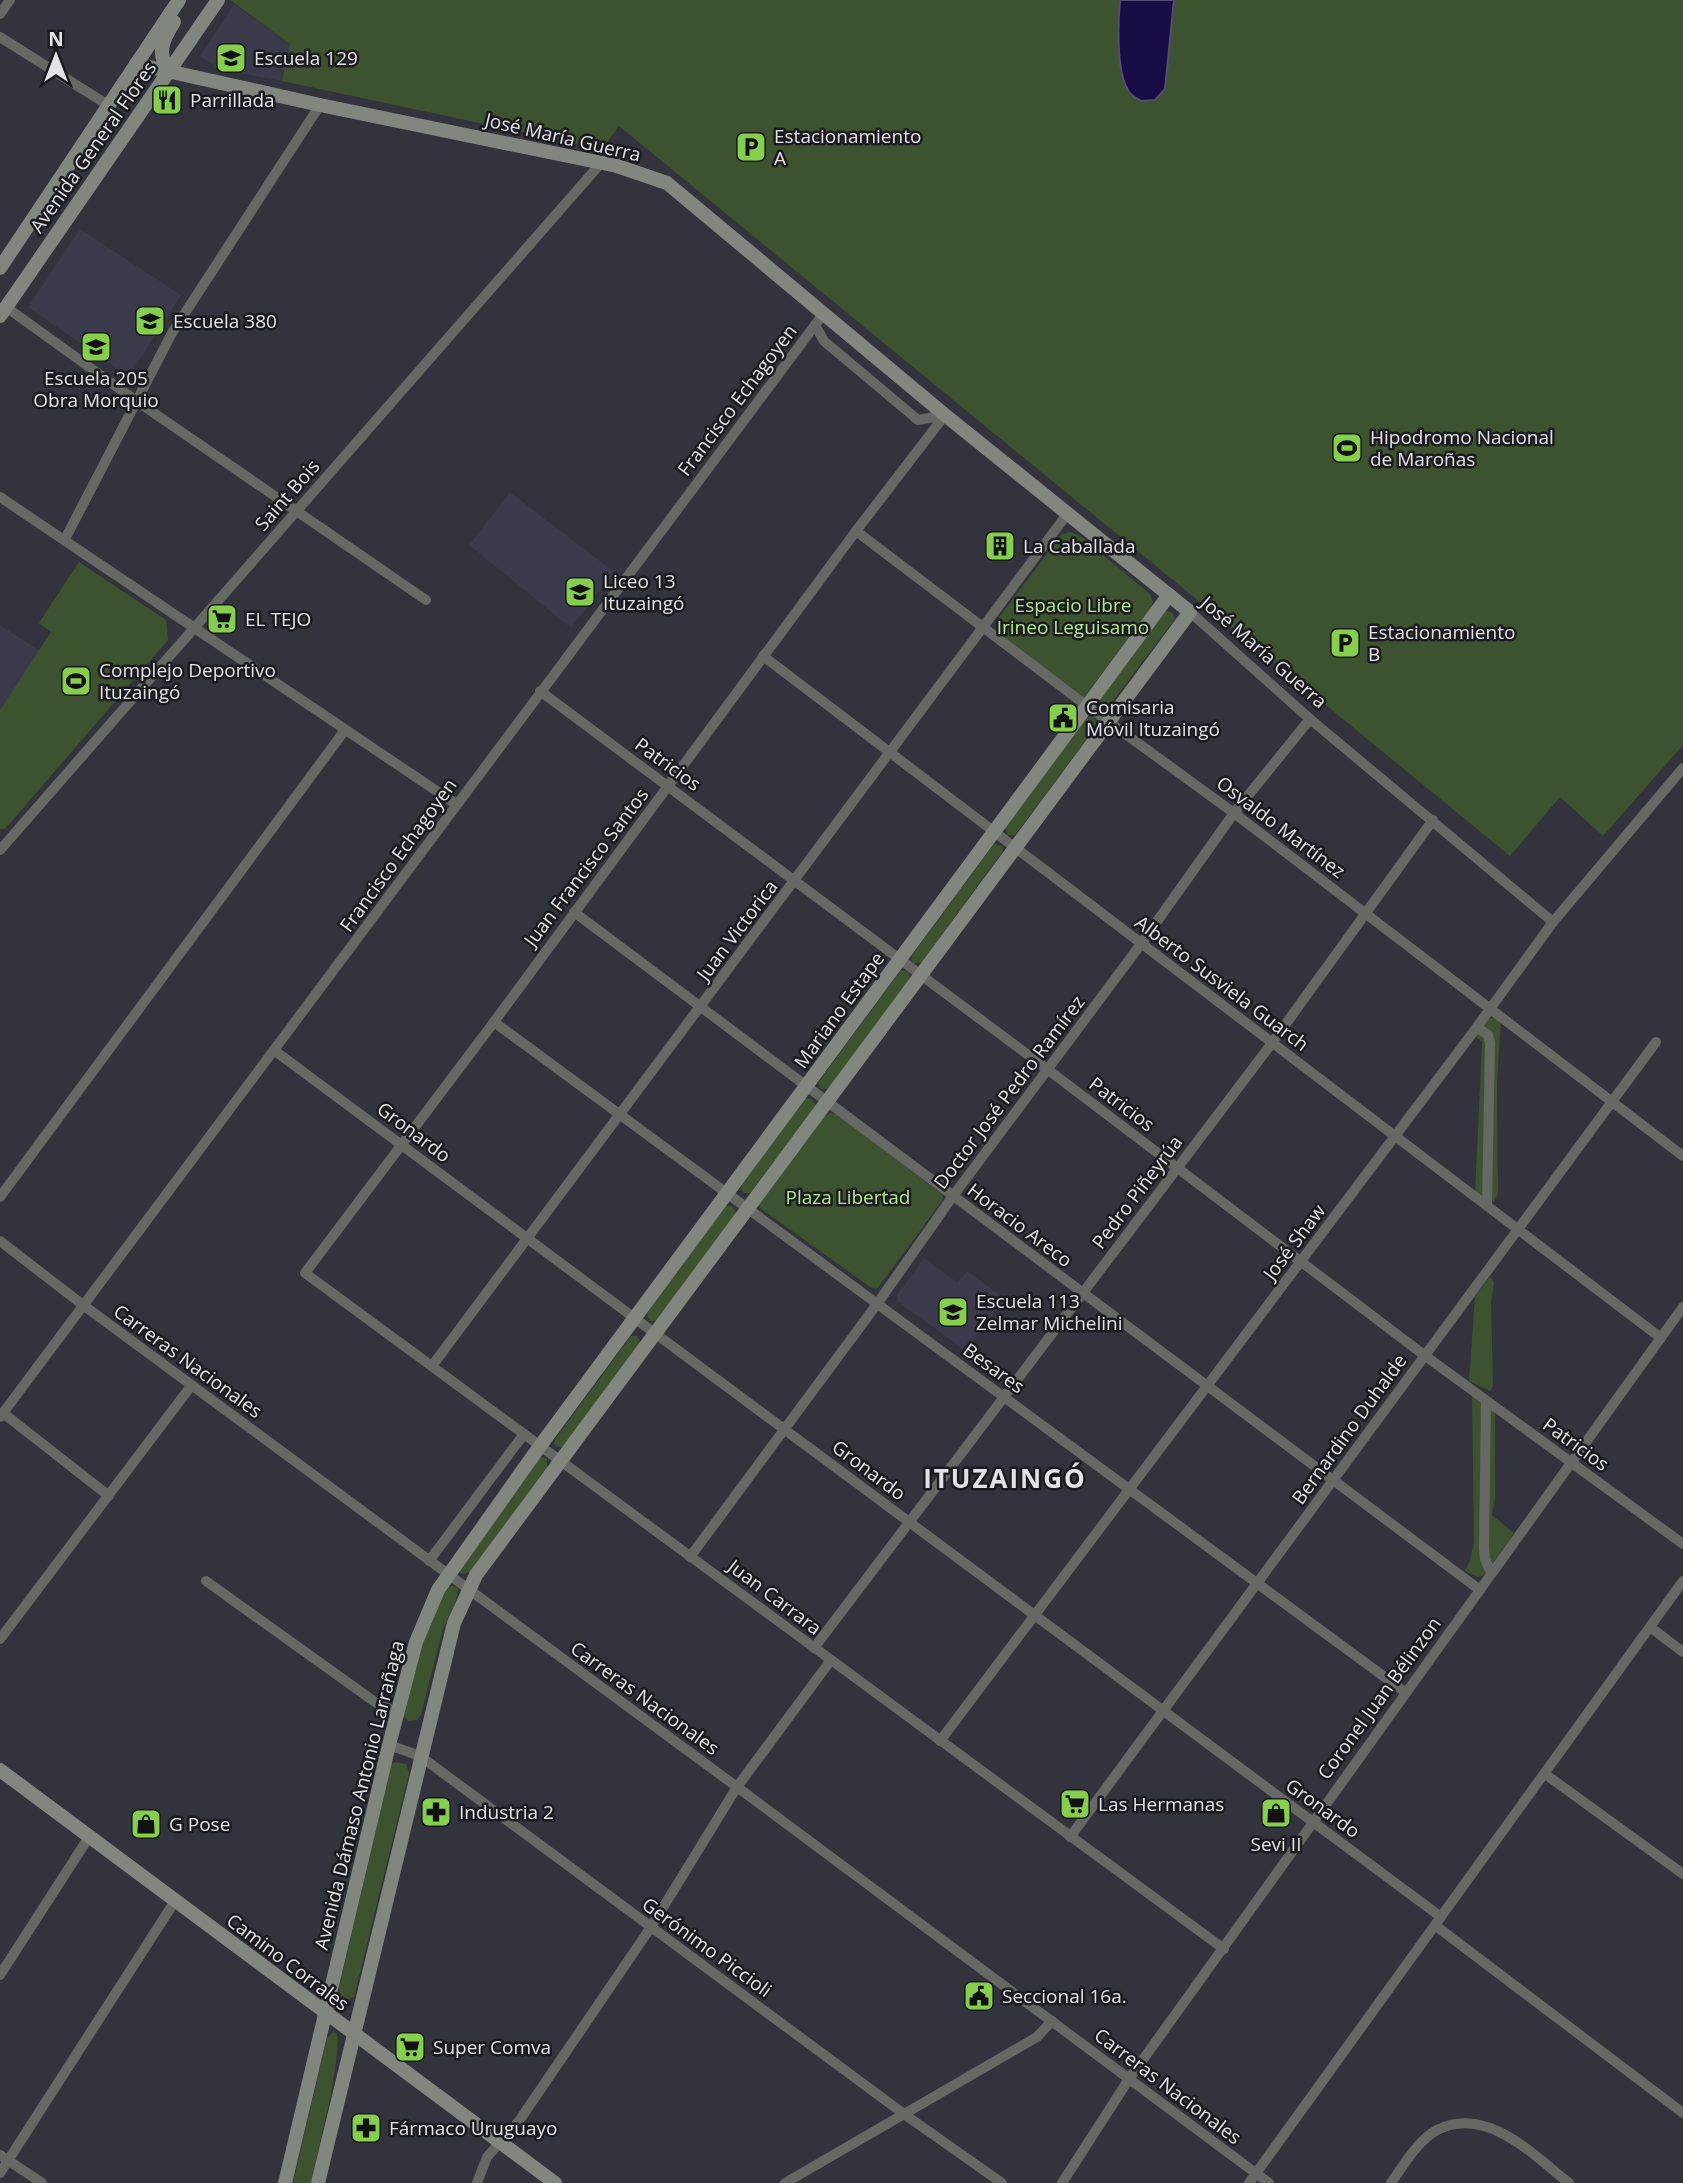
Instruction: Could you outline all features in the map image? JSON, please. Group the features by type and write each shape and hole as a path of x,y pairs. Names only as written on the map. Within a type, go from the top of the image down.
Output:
{"street":[{"path":"0,14 9,0"},
{"name":"Avenida General Flores","path":"0,268 179,0"},
{"path":"171,71 163,64 161,50 167,32 187,0"},
{"name":"Avenida General Flores","path":"3,312 218,0"},
{"path":"0,37 108,105"},
{"name":"José María Guerra","path":"136,64 601,163 667,183 819,319 945,415 1190,612 1310,719 1553,922"},
{"path":"65,539 172,333 320,105"},
{"name":"Saint Bois","path":"0,850 601,163"},
{"path":"3,312 426,600"},
{"name":"José María Guerra","path":"819,319 824,341 918,420 945,415"},
{"name":"Francisco Echagoyen","path":"2,1415 819,319"},
{"name":"Juan Francisco Santos","path":"305,1273 945,415"},
{"path":"0,497 456,804"},
{"name":"Juan Victorica","path":"432,1366 1068,513"},
{"name":"Osvaldo Martínez","path":"856,531 1108,722 1234,813 1683,1156"},
{"name":"Mariano Estape","path":"540,1446 1168,595"},
{"path":"318,2183 454,1623 476,1575 1190,612"},
{"name":"Alberto Susviela Guarch","path":"763,656 1661,1338"},
{"name":"Patricios","path":"540,691 1047,1069 1300,1263 1683,1544"},
{"name":"Doctor José Pedro Ramírez","path":"690,1557 1141,944 1234,813 1310,719"},
{"path":"0,1197 345,730"},
{"name":"José Shaw","path":"940,1741 1491,1009 1553,922 1683,768"},
{"name":"Pedro Piñeyrúa","path":"814,1648 1272,1043 1433,820"},
{"name":"Horacio Areco","path":"574,912 1480,1590"},
{"name":"Besares","path":"494,1022 1405,1692"},
{"path":"1477,1027 1488,1035 1490,1043 1487,1206"},
{"name":"Bernardino Duhalde","path":"1070,1838 1657,1042"},
{"name":"Gronardo","path":"275,1051 1311,1822 1683,2113"},
{"name":"Carreras Nacionales","path":"0,1241 191,1386 1052,2021 1253,2178 1269,2183"},
{"name":"Juan Carrara","path":"305,1273 1224,1949"},
{"name":"Coronel Juan Bélinzon","path":"1062,2183 1129,2079 1224,1949 1311,1822 1683,1307"},
{"path":"0,1639 191,1386"},
{"path":"1486,1401 1484,1548 1485,1559 1492,1573"},
{"path":"2,1415 109,1496"},
{"path":"429,1561 524,1434"},
{"name":"Avenida Dámaso Antonio Larrañaga","path":"285,2183 416,1642 447,1574 540,1446"},
{"path":"206,1581 375,1702 397,1712"},
{"path":"1253,2178 1683,1581"},
{"path":"1650,1627 1683,1651"},
{"path":"477,2183 487,2157 519,2121 651,1927 737,1787 831,1660"},
{"name":"Gerónimo Piccioli","path":"389,1745 421,1756 904,2114 1002,2183"},
{"name":"Camino Corrales","path":"0,1770 555,2183"},
{"path":"1545,1774 1683,1874"},
{"path":"0,1975 89,1837"},
{"path":"0,2173 4,2158 174,1901"},
{"path":"785,2183 1037,2037 1052,2021"},
{"path":"1391,2183 1427,2138 1437,2130 1473,2124 1492,2128 1511,2137 1569,2183"},
{"path":"4,2158 42,2183"}],"shaded area":[{"path":"1120,0 1174,0 1165,89 1155,100 1137,99 1129,92 1124,82 1119,46"},
{"path":"234,4 290,44 282,81 213,68 213,65 200,56"},
{"path":"80,229 181,295 129,377 28,307"},
{"path":"510,492 614,572 571,628 469,545"},
{"path":"0,625 40,651 0,710"},
{"name":"Escuela 113 Zelmar Michelini","path":"924,1258 958,1283 967,1271 1005,1299 966,1351 898,1302 897,1295"}],"green space":[{"name":"Hipodromo Nacional de Maroñas","path":"230,0 1683,0 1683,745 1603,836 1560,797 1510,856 619,126 602,149 282,81 290,44"},
{"name":"Espacio Libre Irineo Leguisamo","path":"1070,532 1079,535 1150,594 1153,602 1084,697 997,633 997,620 1062,534"},
{"name":"Complejo Deportivo Ituzaingó","path":"79,562 166,620 168,640 5,829 0,829 0,710 51,632 39,623"},
{"path":"1166,611 1172,612 1175,619 1107,709 1101,708 1098,702"},
{"path":"1087,717 1093,717 1098,724 1015,835 1008,835 1005,828"},
{"path":"994,844 1002,846 1003,851 921,963 914,963 911,960 913,954"},
{"path":"901,970 907,971 911,977 828,1089 821,1089 818,1083"},
{"path":"1489,1019 1501,1019 1497,1082 1498,1194 1494,1202 1475,1194 1482,1042 1475,1036"},
{"path":"805,1098 811,1099 816,1105 750,1193 744,1193 741,1190 742,1184"},
{"name":"Plaza Libertad","path":"830,1113 836,1114 943,1195 942,1201 877,1289 870,1287 759,1205 824,1117"},
{"path":"726,1206 732,1206 736,1213 657,1321 650,1321 648,1312"},
{"path":"1490,1277 1494,1282 1491,1302 1493,1386 1490,1391 1469,1381 1475,1297"},
{"path":"631,1336 637,1336 641,1343 564,1447 557,1447 554,1443 556,1438"},
{"path":"1472,1393 1495,1409 1495,1499 1492,1515 1514,1533 1484,1575 1478,1577 1465,1571 1474,1542"},
{"path":"540,1457 547,1458 547,1467 470,1572 462,1574 459,1571"},
{"path":"450,1586 458,1589 457,1594 443,1630 421,1715 417,1720 408,1721 403,1715 416,1658 445,1589"},
{"path":"394,1762 406,1764 409,1773 354,1997 349,1999 340,1997 339,1988"},
{"path":"333,2032 338,2039 336,2063 311,2183 293,2183 327,2038"}],"place":[{"name":"Escuela 129","path":"231,58"},
{"name":"Parrillada","path":"167,100"},
{"name":"Estacionamiento A","path":"751,147"},
{"name":"Escuela 380","path":"150,321"},
{"name":"Escuela 205 Obra Morquio","path":"96,347"},
{"name":"Hipodromo Nacional de Maroñas","path":"1347,448"},
{"name":"La Caballada","path":"1000,546"},
{"name":"Liceo 13 Ituzaingó","path":"580,592"},
{"name":"EL TEJO","path":"222,619"},
{"name":"Estacionamiento B","path":"1345,643"},
{"name":"Complejo Deportivo Ituzaingó","path":"76,681"},
{"name":"Comisaria Móvil Ituzaingó","path":"1063,718"},
{"name":"Escuela 113 Zelmar Michelini","path":"953,1312"},
{"name":"Las Hermanas","path":"1075,1804"},
{"name":"Industria 2","path":"436,1812"},
{"name":"Sevi II","path":"1276,1813"},
{"name":"G Pose","path":"146,1824"},
{"name":"Seccional 16a.","path":"979,1996"},
{"name":"Super Comva","path":"410,2047"},
{"name":"Fármaco Uruguayo","path":"366,2128"}],"district":[{"name":"ITUZAINGÓ","path":"1005,1479"}]}
